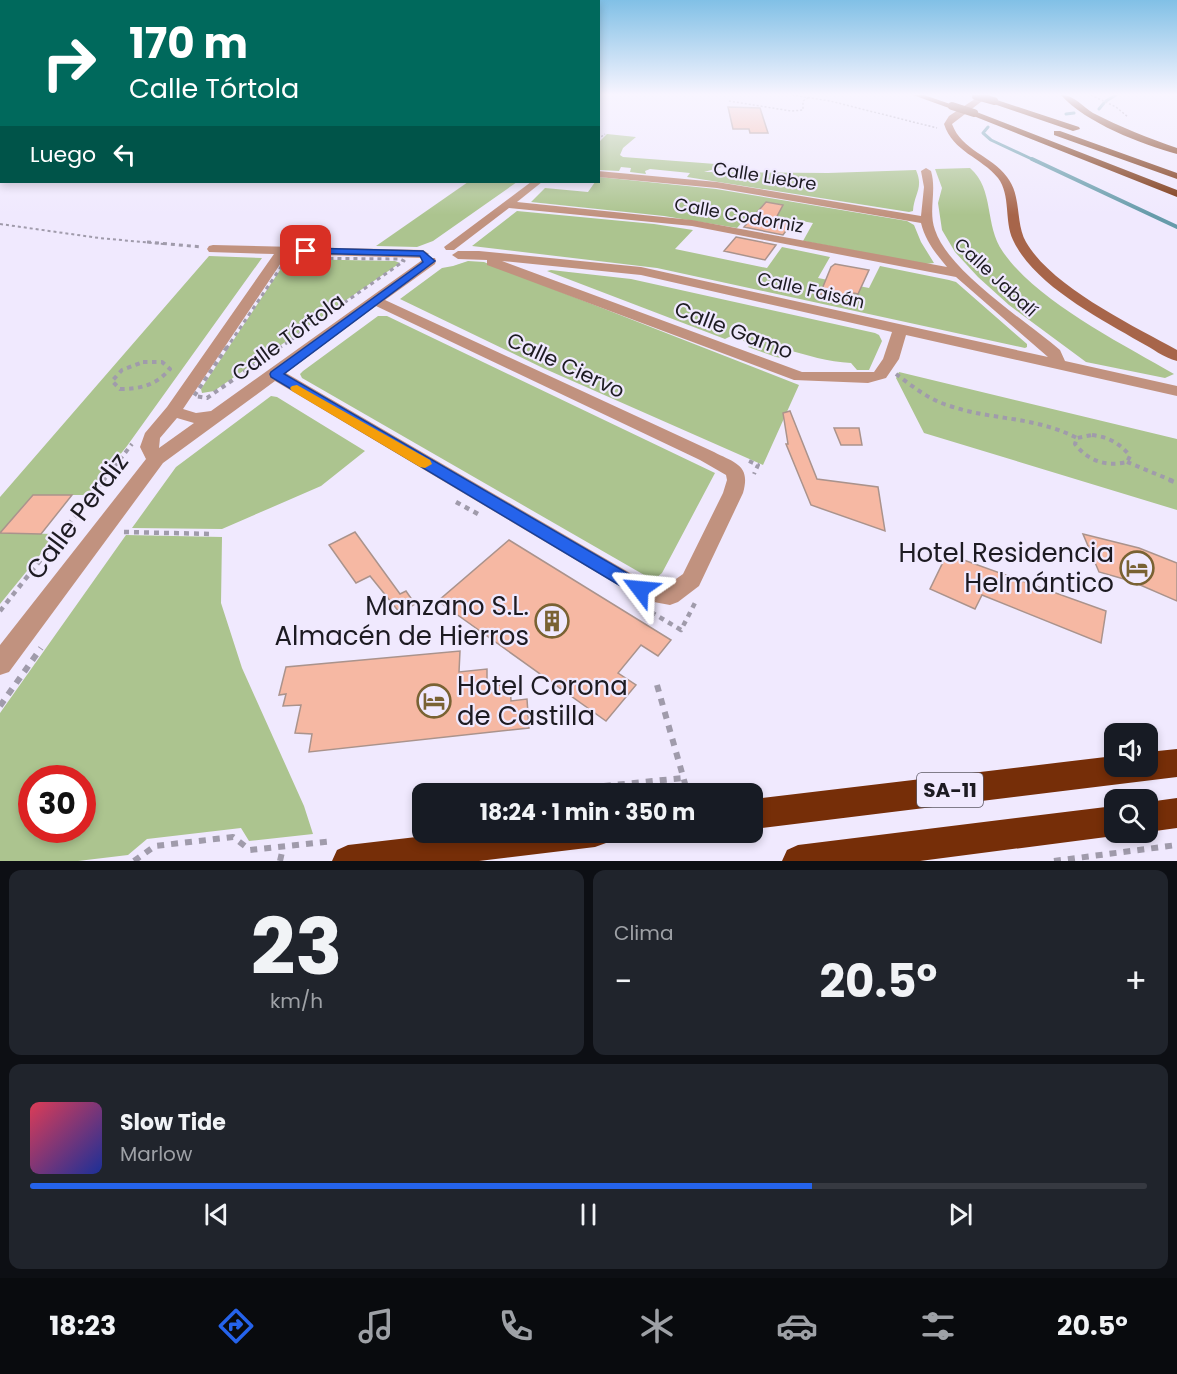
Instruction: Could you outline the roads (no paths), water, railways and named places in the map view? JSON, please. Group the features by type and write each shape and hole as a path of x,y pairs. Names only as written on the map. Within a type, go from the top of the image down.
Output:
{"highway":[{"path":"1030,135 1177,194"},
{"path":"1064,135 1177,178"},
{"path":"1140,135 1177,151"},
{"path":"1166,158 1177,162"},
{"name":"SA-11","path":"1158,765 1177,763"},
{"name":"SA-11","path":"763,813 1104,771"},
{"path":"1158,816 1177,813"},
{"name":"SA-11","path":"798,861 1104,822"},
{"path":"344,850 442,843"}],"street":[{"path":"953,135 1002,178 1007,186 1019,241 1040,266 1078,297 1177,356"},
{"path":"925,220 926,200 931,183 926,171"},
{"name":"Calle Liebre","path":"600,174 717,185 925,220"},
{"path":"213,249 285,254 427,257 444,262 454,251 536,183"},
{"name":"Calle Codorniz","path":"509,205 671,220 962,274"},
{"name":"Calle Jabalí","path":"925,220 945,257 1054,353 1058,365"},
{"name":"Calle Faisán","path":"454,251 483,255 532,267 641,271 1177,391"},
{"name":"Calle Perdiz","path":"0,664 164,454 150,447 151,437 169,417 285,254"},
{"name":"Calle Tórtola","path":"164,454 376,301 427,257"},
{"name":"Calle Gamo","path":"532,267 800,377 868,378 880,375 891,359 900,329"},
{"name":"Calle Ciervo","path":"276,374 608,572 651,594 669,596 691,580 737,480 745,470 725,465 376,301"},
{"name":"Calle Faisán","path":"1153,385 1177,384"},
{"path":"169,417 195,418 220,415"}],"waterway":[{"path":"985,135 1036,161"},
{"path":"1032,159 1177,227"}],"place":[{"name":"Hotel Residencia Helmántico","path":"1137,568"},
{"name":"Manzano S.L. Almacén de Hierros","path":"552,621"},
{"name":"Hotel Corona de Castilla","path":"434,701"}]}
